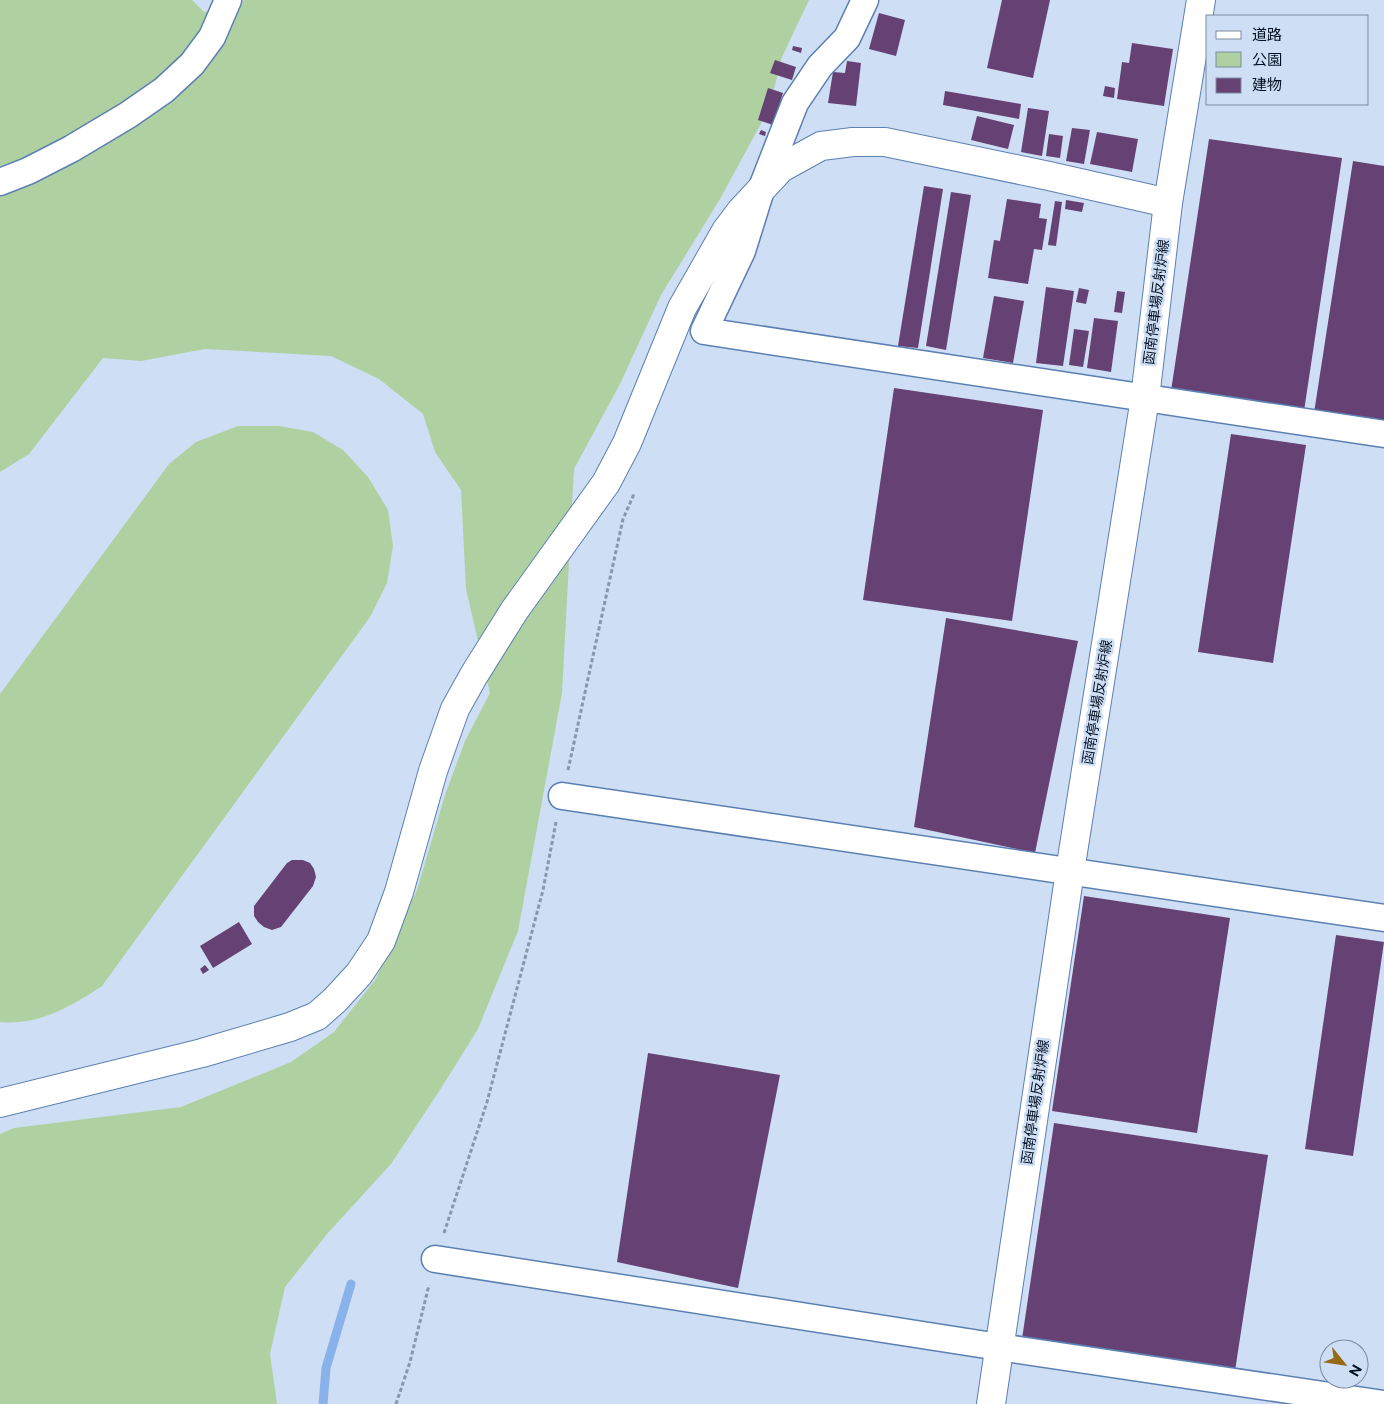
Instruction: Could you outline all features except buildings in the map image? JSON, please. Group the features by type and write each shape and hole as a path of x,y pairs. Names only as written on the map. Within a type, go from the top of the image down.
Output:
{"street":[{"path":"0,182 28,171 71,149 128,115 164,90 192,64 212,37 228,0"},
{"path":"865,0 847,38 820,66 795,103 761,190 742,250 704,331 1384,434"},
{"name":"函南停車場反射炉線","path":"990,1404 1070,871 1145,398 1168,203 1201,0"},
{"path":"0,1103 202,1053 290,1027 317,1016 359,974 381,940 399,892 433,772 455,709 514,611 606,483 627,443 682,308 726,231 782,168 821,146 853,142 885,142 1168,203"},
{"path":"562,796 1384,918"},
{"path":"435,1259 999,1347 1383,1404"}],"path":[{"path":"396,1404 410,1362 435,1259 487,1102 543,890 623,519 635,492"}],"green space":[{"path":"0,0 192,0 204,12 240,7 244,0 809,0 782,57 764,118 720,199 661,295 620,384 574,469 562,693 518,931 478,1029 438,1093 391,1164 327,1234 285,1287 270,1354 277,1404 0,1404 0,1134 14,1128 181,1107 291,1062 334,1032 375,980 417,890 445,795 465,741 490,693 466,589 461,490 435,452 423,414 379,379 331,356 205,349 141,361 103,358 29,454 0,472"},
{"path":"238,426 279,426 313,432 343,450 368,477 388,510 393,546 387,583 370,617 102,986 79,1001 41,1018 28,1021 0,1022 0,694 169,464 196,442"}],"waterway":[{"path":"323,1404 326,1368 351,1284"}]}
